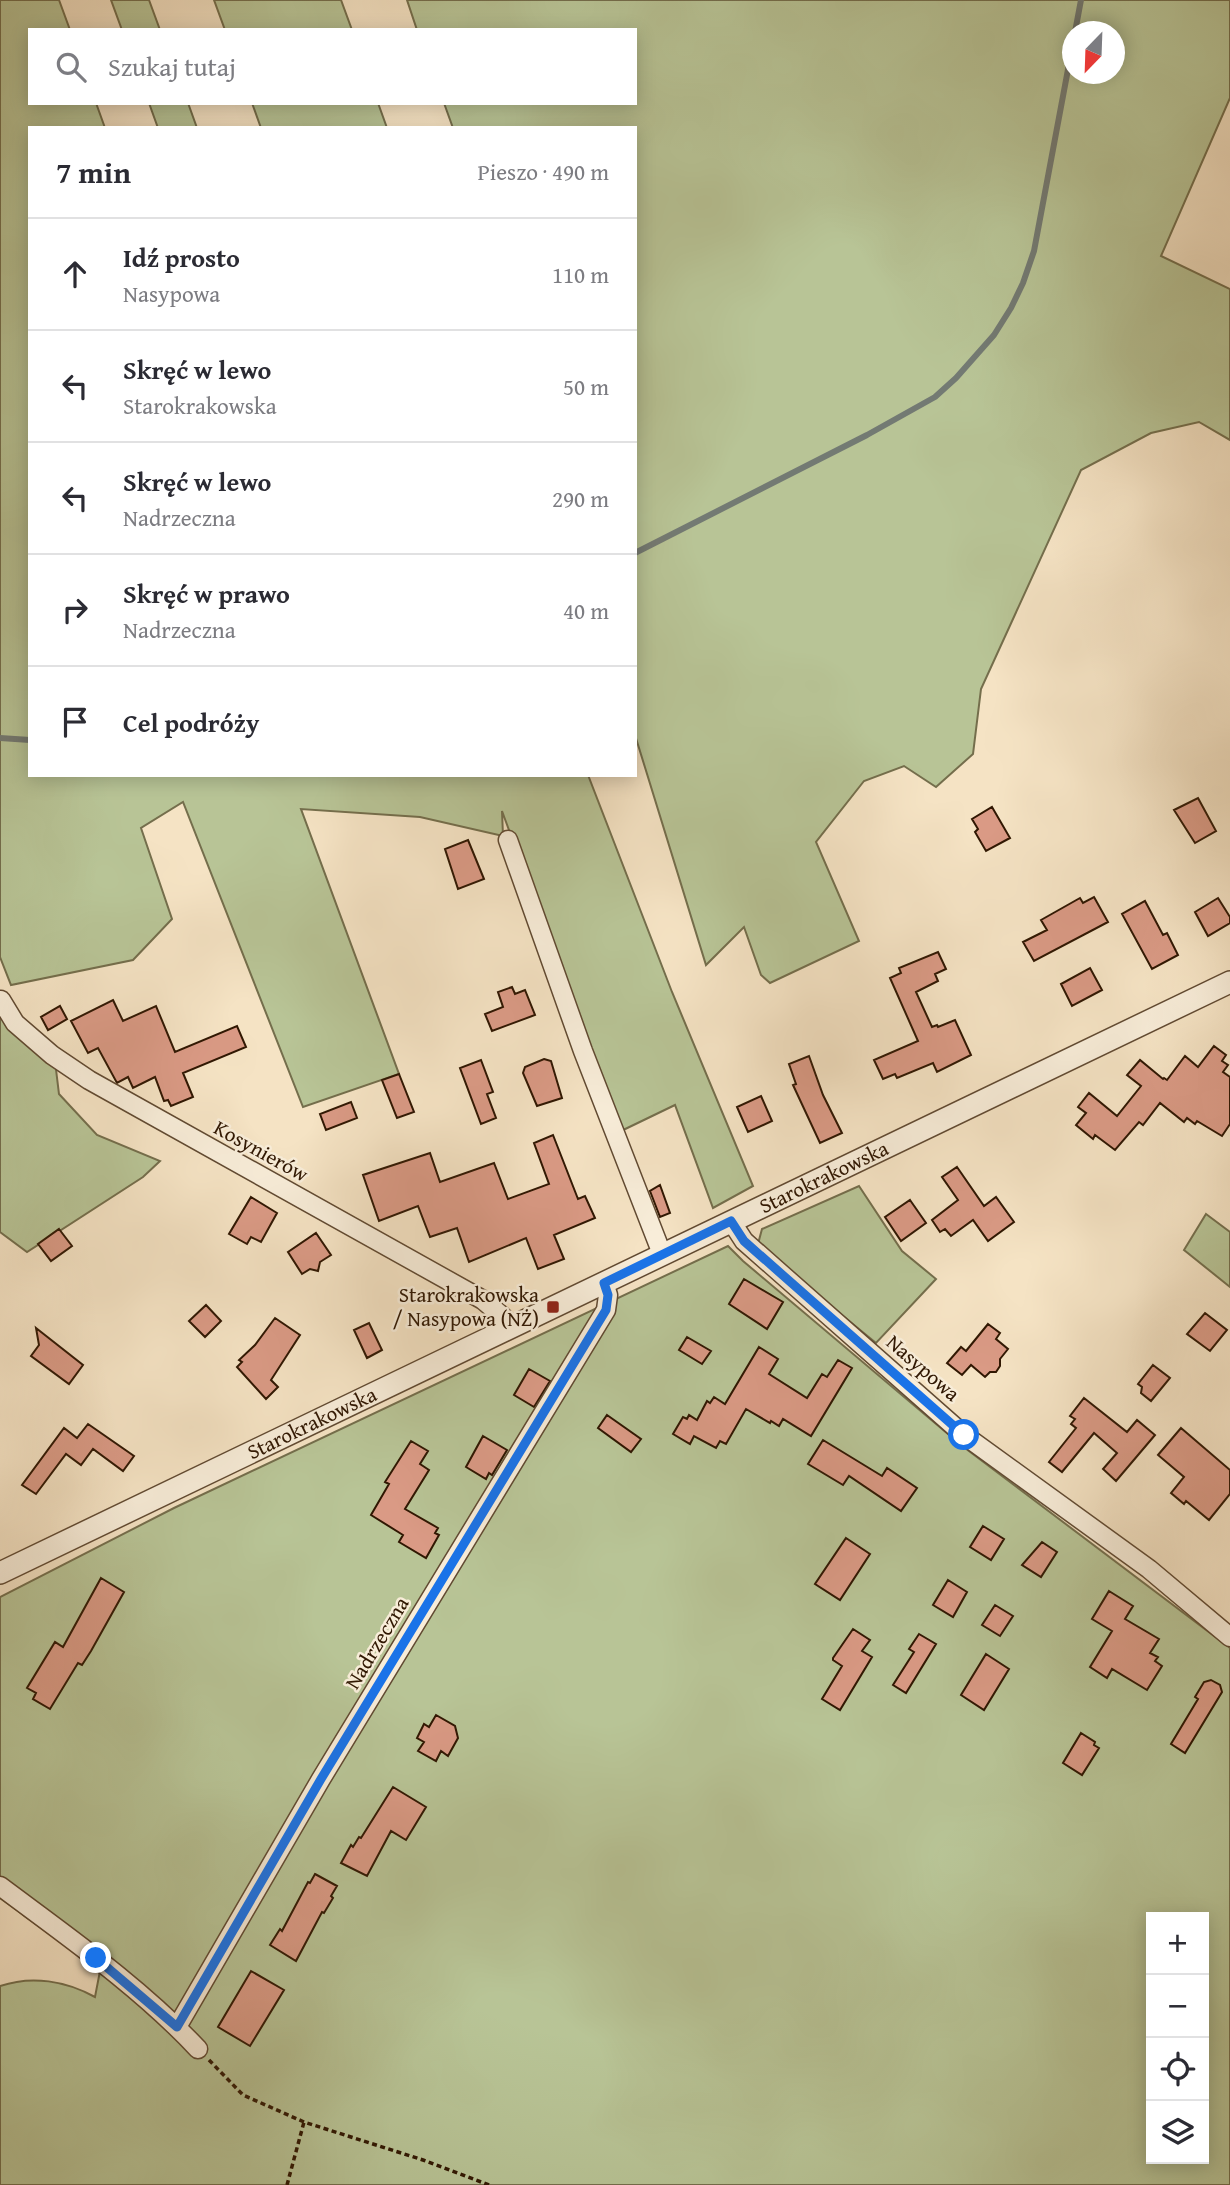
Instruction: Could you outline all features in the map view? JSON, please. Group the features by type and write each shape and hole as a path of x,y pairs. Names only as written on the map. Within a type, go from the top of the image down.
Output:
{"street":[{"path":"508,840 583,1051 662,1254"},
{"name":"Starokrakowska","path":"0,1573 1230,982"},
{"name":"Kosynierów","path":"1,1000 15,1023 52,1055 89,1080 483,1300 511,1327"},
{"name":"Nasypowa","path":"731,1221 744,1241 964,1435 1149,1569 1230,1637"},
{"name":"Nadrzeczna","path":"177,2027 321,1779 606,1310 608,1295 604,1283"},
{"path":"0,1886 96,1958 177,2027 198,2049"}],"path":[{"path":"198,2049 243,2095 304,2122 423,2160 489,2185"},
{"path":"287,2185 304,2122"}],"green space":[{"path":"0,0 59,0 69,28 28,28 28,105 97,105 104,126 28,126 28,777 589,777 672,992 753,1186 713,1208 675,1105 619,1132 502,811 503,836 420,817 301,809 399,1074 303,1107 183,802 141,828 172,919 133,960 11,985 0,957"},
{"path":"111,0 149,0 159,28 121,28"},
{"path":"214,0 341,0 351,28 224,28"},
{"path":"407,0 1230,0 1230,98 1161,256 1230,289 1230,440 1199,422 1151,433 1081,470 981,689 973,754 936,787 904,766 864,781 816,842 859,941 770,983 761,975 744,927 706,965 637,741 637,126 452,126 445,105 637,105 637,28 416,28"},
{"path":"150,105 189,105 196,126 157,126"},
{"path":"253,105 379,105 386,126 260,126"},
{"path":"0,1000 15,1009 54,1053 59,1094 97,1135 160,1161 143,1177 27,1252 0,1232"},
{"path":"859,1186 902,1251 936,1279 876,1343 758,1244 762,1229"},
{"path":"1206,1214 1230,1232 1230,1287 1184,1250"},
{"path":"728,1246 961,1445 1230,1648 1230,2185 0,2185 0,1986 24,1981 49,1981 95,1997 100,1971 0,1898 0,1597 174,1508"}],"building":[{"path":"1198,798 1216,831 1195,843 1174,810"},
{"path":"992,807 1010,838 986,851 975,832 978,829 972,819"},
{"path":"468,840 484,879 458,889 445,849"},
{"path":"1094,897 1108,922 1034,961 1023,942 1047,930 1041,920 1080,898 1083,903"},
{"path":"1218,898 1230,917 1230,923 1208,936 1195,912"},
{"path":"1145,901 1163,935 1167,933 1178,955 1152,969 1122,914"},
{"path":"938,952 946,969 935,974 938,981 916,992 932,1027 955,1020 971,1055 937,1072 933,1063 897,1078 895,1074 883,1079 874,1060 918,1041 890,978 901,973 899,968"},
{"path":"1090,968 1102,990 1072,1006 1061,984"},
{"path":"512,987 515,994 525,990 535,1015 492,1031 485,1014 503,1007 498,992"},
{"path":"113,1000 123,1021 156,1006 175,1052 237,1026 246,1047 183,1073 193,1097 171,1106 168,1100 164,1101 155,1077 133,1088 128,1077 117,1083 98,1048 88,1053 71,1021"},
{"path":"60,1006 67,1019 48,1030 41,1017"},
{"path":"1214,1046 1226,1055 1222,1061 1228,1065 1223,1072 1230,1077 1230,1124 1222,1136 1197,1121 1195,1124 1187,1118 1184,1122 1160,1103 1143,1125 1139,1122 1115,1150 1095,1135 1093,1139 1076,1125 1086,1113 1078,1107 1089,1093 1117,1116 1141,1086 1127,1075 1140,1060 1167,1080 1185,1056 1198,1067"},
{"path":"809,1056 823,1095 842,1133 820,1143 793,1085 796,1084 789,1064"},
{"path":"544,1059 551,1061 562,1098 537,1106 523,1073 525,1067"},
{"path":"481,1060 493,1092 487,1094 496,1118 481,1124 460,1068"},
{"path":"399,1074 414,1112 397,1118 382,1080"},
{"path":"761,1096 772,1121 748,1132 737,1107"},
{"path":"351,1102 357,1118 326,1130 320,1114"},
{"path":"553,1135 578,1199 585,1196 595,1218 554,1235 564,1259 538,1269 526,1238 469,1262 457,1228 430,1237 418,1206 379,1221 363,1175 430,1153 440,1182 494,1163 508,1199 549,1184 534,1143"},
{"path":"957,1167 984,1206 996,1197 1014,1222 988,1241 973,1220 951,1236 945,1229 940,1232 932,1220 958,1200 942,1177"},
{"path":"660,1185 670,1213 660,1217 650,1191"},
{"path":"251,1197 277,1213 261,1242 251,1237 247,1244 229,1234"},
{"path":"910,1200 926,1223 901,1241 885,1217"},
{"path":"59,1229 72,1246 51,1261 38,1244"},
{"path":"316,1233 331,1255 320,1262 318,1271 310,1269 302,1274 288,1252"},
{"path":"744,1279 783,1302 767,1329 729,1304"},
{"path":"206,1305 221,1321 205,1337 189,1321"},
{"path":"1205,1313 1227,1330 1210,1351 1187,1334"},
{"path":"275,1318 300,1335 271,1380 278,1387 266,1399 237,1367 242,1362 239,1360 255,1345"},
{"path":"369,1323 382,1350 367,1358 354,1330"},
{"path":"988,1324 1000,1333 996,1339 1008,1349 1000,1359 1000,1366 996,1372 990,1372 985,1377 971,1365 962,1375 947,1363 961,1347 966,1351"},
{"path":"36,1328 83,1365 69,1384 31,1356 39,1345"},
{"path":"687,1337 711,1351 702,1364 679,1350"},
{"path":"759,1347 778,1359 769,1374 807,1398 822,1374 827,1377 838,1360 852,1368 811,1436 783,1419 779,1426 746,1409 726,1444 720,1441 716,1448 694,1436 690,1444 673,1434 683,1417 687,1419 689,1415 697,1420 707,1401 710,1403 714,1397 725,1404"},
{"path":"1153,1365 1170,1378 1151,1401 1141,1393 1142,1387 1138,1384"},
{"path":"529,1369 550,1381 534,1407 514,1395"},
{"path":"1084,1398 1127,1432 1137,1420 1155,1435 1116,1481 1103,1469 1117,1453 1094,1433 1062,1472 1049,1462 1076,1428 1071,1424 1075,1419 1070,1416"},
{"path":"607,1415 641,1439 631,1452 598,1428"},
{"path":"88,1424 134,1456 123,1471 93,1449 81,1465 66,1454 36,1494 22,1485 64,1428 77,1438"},
{"path":"1181,1428 1230,1470 1230,1494 1209,1520 1186,1501 1184,1504 1171,1493 1184,1477 1158,1455"},
{"path":"483,1436 507,1450 492,1475 489,1473 486,1479 466,1467"},
{"path":"823,1440 882,1476 887,1468 917,1488 901,1511 849,1476 843,1485 808,1464"},
{"path":"411,1441 428,1451 420,1464 429,1470 405,1509 438,1528 435,1533 439,1535 426,1558 399,1542 403,1535 371,1515 389,1484 385,1482"},
{"path":"983,1526 1004,1539 991,1560 970,1547"},
{"path":"846,1538 870,1554 840,1600 815,1584"},
{"path":"1042,1542 1057,1552 1041,1577 1022,1565"},
{"path":"101,1578 124,1592 91,1651 82,1665 78,1663 50,1709 33,1699 36,1693 27,1688 55,1642 63,1647"},
{"path":"948,1580 967,1592 953,1617 933,1605"},
{"path":"1109,1591 1133,1606 1125,1619 1159,1639 1150,1653 1158,1657 1155,1661 1162,1666 1147,1690 1112,1669 1107,1678 1090,1667 1112,1631 1092,1619"},
{"path":"995,1605 1013,1616 1000,1636 982,1625"},
{"path":"853,1629 870,1640 862,1651 872,1657 840,1710 822,1699 842,1666 833,1658"},
{"path":"919,1634 936,1644 906,1693 893,1685 914,1652 909,1649"},
{"path":"986,1654 1009,1669 984,1710 961,1695"},
{"path":"1211,1680 1220,1685 1222,1692 1185,1753 1171,1744 1198,1699 1195,1697 1204,1682"},
{"path":"436,1715 455,1726 458,1738 448,1756 441,1751 436,1761 418,1751 424,1742 417,1738 424,1724 429,1727"},
{"path":"1081,1733 1099,1748 1082,1775 1063,1763"},
{"path":"393,1787 426,1807 406,1840 391,1831 367,1876 341,1863 351,1845 353,1847 359,1837 361,1838"},
{"path":"315,1874 337,1886 331,1896 333,1898 324,1913 322,1912 296,1961 270,1945 280,1929 282,1931"},
{"path":"251,1971 284,1990 250,2046 218,2027"}],"waterway":[{"path":"1077,21 1081,0"},
{"path":"637,552 867,435 935,397 956,378 994,335 1023,283 1034,251 1065,84"},
{"path":"0,738 28,740"}],"place":[{"name":"Starokrakowska / Nasypowa (NŻ)","path":"553,1307"}],"route":[{"path":"96,1958 177,2027 321,1779 606,1310 608,1295 604,1283 731,1221 744,1241 964,1435"}]}
